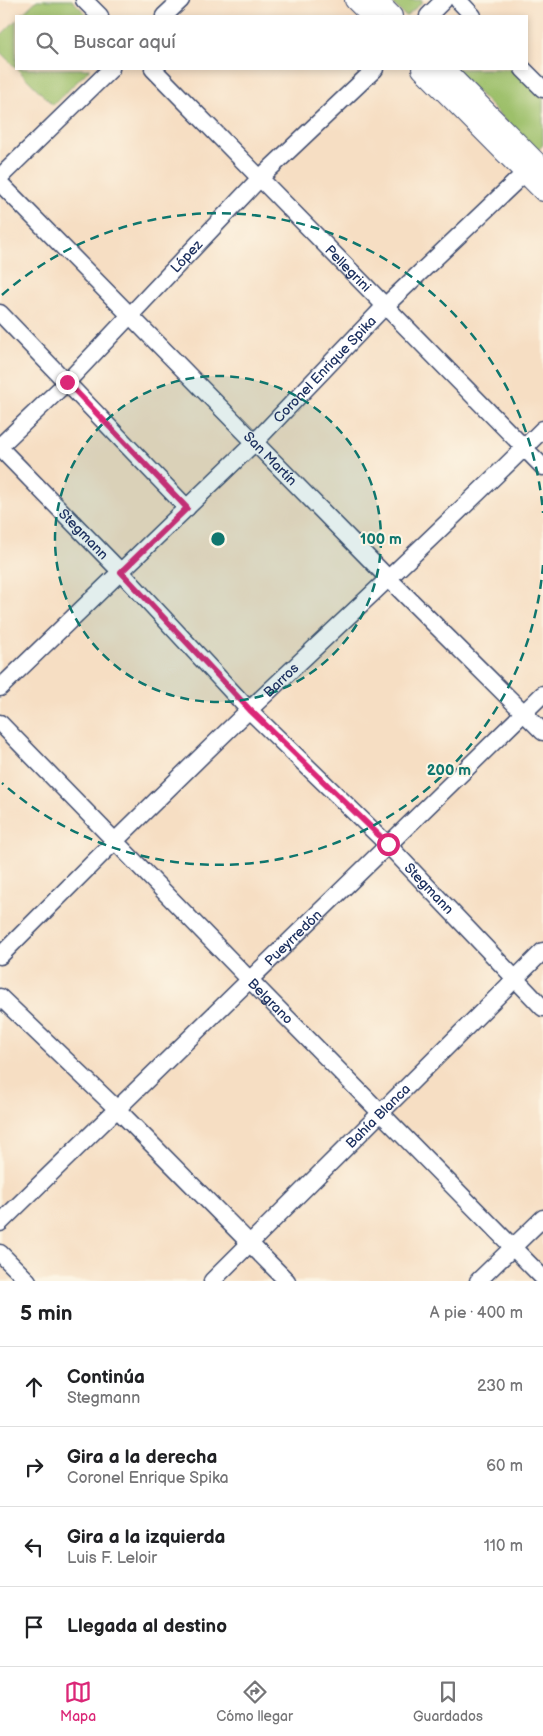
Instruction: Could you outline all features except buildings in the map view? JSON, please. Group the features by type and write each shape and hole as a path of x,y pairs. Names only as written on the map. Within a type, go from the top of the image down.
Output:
{"main road":[{"path":"354,0 370,15"},
{"path":"376,0 391,15"},
{"path":"423,70 537,165"},
{"path":"445,70 537,165 543,191"}],"street":[{"path":"84,0 99,15"},
{"path":"165,15 181,0"},
{"path":"429,10 444,0"},
{"path":"458,0 473,15"},
{"path":"0,177 110,70"},
{"name":"Pellegrini","path":"153,70 261,178 384,307 543,468"},
{"name":"López","path":"0,447 67,382 261,178 374,70"},
{"path":"525,70 543,89"},
{"name":"Coronel Enrique Spika","path":"0,688 255,442 384,307 537,165"},
{"name":"San Martín","path":"0,184 389,579 543,732"},
{"path":"0,313 187,508"},
{"name":"Barros","path":"0,956 115,840 389,579 543,429"},
{"name":"Stegmann","path":"0,447 121,572 250,710 388,844 543,1008"},
{"name":"Pueyrredón","path":"0,1223 543,694"},
{"name":"Belgrano","path":"0,723 543,1278"},
{"name":"Bahía Blanca","path":"212,1281 380,1111 543,951"},
{"path":"0,997 117,1109 287,1281"},
{"path":"478,1281 543,1218"},
{"path":"0,1253 28,1281"}],"green space":[{"path":"37,0 72,0 87,15 21,15"},
{"path":"389,0 422,0 408,15 404,15"},
{"path":"15,21 15,67 0,52 0,36"},
{"path":"18,70 89,70 53,105"},
{"path":"456,70 517,70 543,96 543,145 536,152"}],"route":[{"path":"67,382 187,508 121,572 250,710 388,844"}]}
